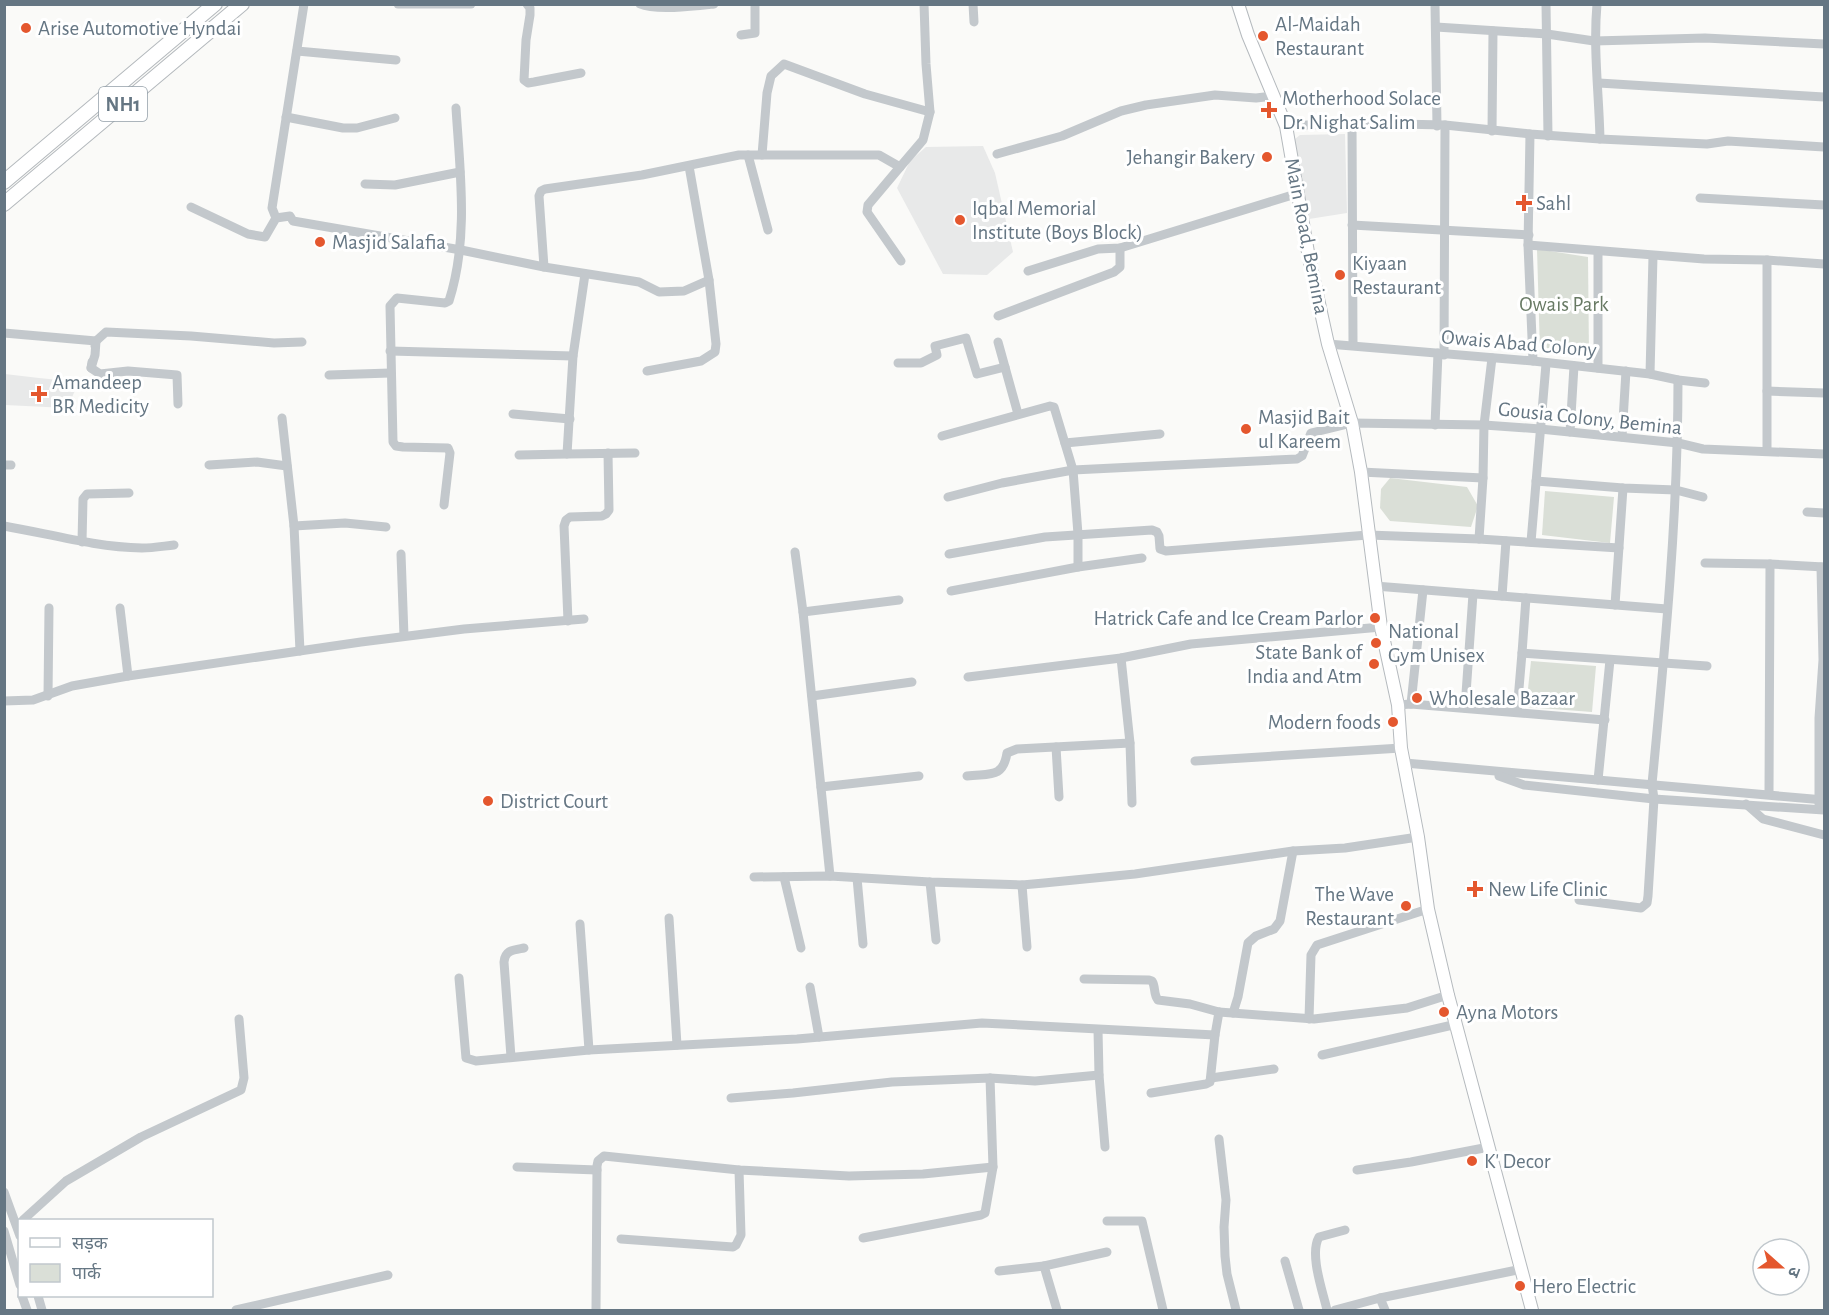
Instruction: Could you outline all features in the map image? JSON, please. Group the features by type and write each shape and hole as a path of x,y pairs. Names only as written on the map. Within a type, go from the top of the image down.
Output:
{"highway":[{"name":"NH1","path":"4,182 215,4"},
{"name":"NH1","path":"4,204 242,4"}],"main road":[{"name":"Main Road, Bemina","path":"1238,4 1248,35 1286,126 1328,344 1352,423 1361,472 1381,627 1398,705 1401,748 1418,837 1428,909 1448,995 1532,1311"}],"street":[{"path":"276,218 272,208 304,4"},
{"path":"398,4 471,4"},
{"path":"527,4 530,8 530,15 524,80 528,83 581,73"},
{"path":"640,4 659,7 714,4"},
{"path":"741,35 755,33 757,24 755,4"},
{"path":"902,261 867,212 868,205 923,140 930,112 924,4"},
{"path":"973,4 974,22"},
{"path":"1435,425 1441,354 1443,229 1436,4"},
{"path":"1546,4 1548,136"},
{"path":"1597,4 1594,41 1599,83 1600,139"},
{"path":"1436,27 1547,34 1594,41 1705,38 1824,44"},
{"path":"1492,131 1493,31"},
{"path":"297,51 396,60"},
{"path":"762,155 769,84 771,76 784,64 865,94 930,112"},
{"path":"1599,83 1824,97"},
{"path":"997,154 1062,136 1121,111 1146,105 1215,95 1256,98 1273,96"},
{"path":"444,505 450,453 448,448 403,447 396,446 393,442 390,306 397,298 445,303 449,301 461,250 456,108"},
{"path":"286,117 343,128 357,128 395,118"},
{"path":"1352,123 1353,345"},
{"path":"1286,126 1352,123 1441,126 1600,139 1707,144 1728,141 1824,147"},
{"path":"1530,134 1529,240 1533,361"},
{"path":"543,267 539,196 545,189 748,155 879,155 900,167"},
{"path":"748,155 768,230"},
{"path":"648,371 701,361 715,352 709,280 689,166"},
{"path":"365,184 395,185 460,172"},
{"path":"1028,270 1098,249 1120,248 1299,193"},
{"path":"1700,198 1824,205"},
{"path":"191,207 248,234 265,237 276,218"},
{"path":"276,218 290,216 293,220 543,267 639,282 659,292 684,291 709,280"},
{"path":"1352,225 1443,229 1598,251 1653,256 1824,264"},
{"path":"998,316 1114,272 1120,267 1120,248"},
{"path":"1598,251 1598,368"},
{"path":"1650,374 1653,256"},
{"path":"1767,260 1767,451"},
{"path":"567,454 573,356 585,274"},
{"path":"178,404 177,375 128,371 100,374 91,368 96,341 106,332 274,343 302,342"},
{"path":"4,333 96,341"},
{"path":"898,363 921,363 937,355 935,346 966,338 977,374 1005,366"},
{"path":"999,342 1018,414"},
{"name":"Owais Abad Colony","path":"1328,344 1533,361 1705,382"},
{"path":"390,351 573,356"},
{"path":"1479,539 1484,425 1492,358"},
{"path":"1531,542 1546,364"},
{"path":"1569,432 1574,366"},
{"path":"1622,437 1626,371"},
{"path":"329,375 390,374"},
{"path":"1579,900 1641,909 1645,907 1648,896 1654,799 1652,784 1664,662 1676,490 1678,380"},
{"path":"1767,391 1824,393"},
{"path":"942,436 1018,414 1054,407 1073,470 1078,567"},
{"path":"513,414 570,419"},
{"path":"282,418 294,526 300,651"},
{"name":"Gousia Colony, Bemina","path":"1073,470 1297,459 1302,456 1311,433 1352,423 1484,425 1622,437 1703,449 1824,454"},
{"path":"1065,443 1160,434"},
{"path":"568,621 564,526 570,517 602,516 609,510 608,453"},
{"path":"519,454 635,453"},
{"path":"210,465 257,462 287,466"},
{"path":"948,497 1002,483 1073,470"},
{"path":"1361,472 1483,478"},
{"path":"1536,481 1676,490 1703,497"},
{"path":"1615,604 1623,488"},
{"path":"82,542 83,499 87,494 129,493"},
{"path":"1808,512 1824,513"},
{"path":"294,526 345,523 386,527"},
{"path":"5,528 82,542 143,548 174,545"},
{"path":"949,555 1045,537 1152,530 1160,536 1160,549 1166,551 1368,535 1619,548"},
{"path":"1502,596 1506,541"},
{"path":"795,552 830,876"},
{"path":"402,554 404,636"},
{"path":"951,591 1078,567 1142,558"},
{"path":"1705,563 1823,567 1822,805"},
{"path":"1769,794 1770,564"},
{"path":"1376,586 1668,609"},
{"path":"1412,704 1423,590"},
{"path":"1465,708 1473,594"},
{"path":"1517,712 1526,598"},
{"path":"803,612 899,600"},
{"path":"48,696 49,608"},
{"path":"120,608 128,676"},
{"path":"4,701 33,700 72,686 128,676 404,636 584,620"},
{"path":"968,677 1121,657 1191,644 1381,627"},
{"path":"1522,653 1707,666"},
{"path":"1121,657 1130,743 1132,803"},
{"path":"1598,780 1610,660"},
{"path":"812,696 912,682"},
{"path":"1398,705 1412,704 1605,720"},
{"path":"967,776 998,772 1005,766 1007,753 1010,751 1130,743"},
{"path":"1056,747 1059,797"},
{"path":"1195,761 1401,748"},
{"path":"1405,763 1769,794 1822,805"},
{"path":"1485,771 1524,785 1654,799 1822,805"},
{"path":"821,787 919,776"},
{"path":"1746,804 1763,819 1824,835"},
{"path":"754,877 830,876 1022,885 1135,874 1293,850 1345,848 1418,837"},
{"path":"1233,1013 1248,943 1256,936 1274,929 1280,921 1293,850"},
{"path":"784,877 801,948"},
{"path":"856,878 863,944"},
{"path":"930,882 936,940"},
{"path":"1022,885 1027,947"},
{"path":"1309,1019 1311,955 1317,945 1428,909"},
{"path":"669,918 676,1045"},
{"path":"580,924 589,1050"},
{"path":"511,1057 504,962 506,953 524,948"},
{"path":"459,978 466,1058 476,1061 589,1050 819,1037 982,1023 1215,1035"},
{"path":"1084,979 1152,981 1158,1000 1190,1004 1219,1012 1309,1019 1381,1013 1407,1008 1448,995"},
{"path":"810,987 819,1037"},
{"path":"1212,1078 1219,1012"},
{"path":"28,1219 66,1181 141,1137 241,1090 244,1078 239,1019"},
{"path":"1322,1055 1457,1024"},
{"path":"1098,1030 1105,1147"},
{"path":"1151,1094 1206,1084 1212,1078 1274,1069"},
{"path":"731,1098 892,1082 990,1078 1035,1081 1099,1075"},
{"path":"863,1238 985,1213 993,1167 990,1078"},
{"path":"1219,1139 1226,1200 1225,1257 1236,1311"},
{"path":"1358,1170 1489,1147"},
{"path":"596,1311 597,1170 598,1161 604,1156 740,1170 849,1176 923,1174 993,1167"},
{"path":"517,1167 597,1170"},
{"path":"621,1239 733,1247 741,1234 740,1170"},
{"path":"4,1192 18,1223"},
{"path":"1107,1221 1142,1221 1162,1311"},
{"path":"1326,1311 1315,1246 1319,1238 1345,1230"},
{"path":"4,1231 18,1278"},
{"path":"999,1271 1044,1266 1107,1252"},
{"path":"1285,1261 1299,1311"},
{"path":"1044,1266 1057,1311"},
{"path":"1335,1311 1380,1298 1522,1269"},
{"path":"236,1311 388,1275"},
{"path":"1380,1298 1385,1311"}],"shaded area":[{"path":"1345,134 1347,213 1309,219 1290,143 1300,135"},
{"name":"Iqbal Memorial Institute (Boys Block)","path":"983,146 995,173 1013,252 987,275 943,274 897,188 910,161 926,147"},
{"name":"Amandeep BR Medicity","path":"5,374 79,382 67,408 5,405"}],"green space":[{"name":"Owais Park","path":"1537,249 1588,257 1589,356 1540,352"},
{"path":"1390,478 1467,487 1478,506 1471,527 1390,521 1380,508 1381,489"},
{"path":"1545,491 1614,497 1610,543 1542,535"},
{"path":"1531,661 1596,666 1592,712 1526,707"}],"place":[{"name":"Arise Automotive Hyndai","path":"26,28"},
{"name":"Al-Maidah Restaurant","path":"1263,36"},
{"name":"Motherhood Solace Dr. Nighat Salim","path":"1269,110"},
{"name":"Jehangir Bakery","path":"1267,157"},
{"name":"Sahl","path":"1524,203"},
{"name":"Iqbal Memorial Institute (Boys Block)","path":"960,220"},
{"name":"Masjid Salafia","path":"320,242"},
{"name":"Kiyaan Restaurant","path":"1340,275"},
{"name":"Amandeep BR Medicity","path":"39,394"},
{"name":"Masjid Bait ul Kareem","path":"1246,429"},
{"name":"Hatrick Cafe and Ice Cream Parlor","path":"1375,618"},
{"name":"National Gym Unisex","path":"1376,643"},
{"name":"State Bank of India and Atm","path":"1374,664"},
{"name":"Wholesale Bazaar","path":"1417,698"},
{"name":"Modern foods","path":"1393,722"},
{"name":"District Court","path":"488,801"},
{"name":"New Life Clinic","path":"1475,889"},
{"name":"The Wave Restaurant","path":"1406,906"},
{"name":"Ayna Motors","path":"1444,1012"},
{"name":"K' Decor","path":"1472,1161"},
{"name":"Hero Electric","path":"1520,1286"}]}
